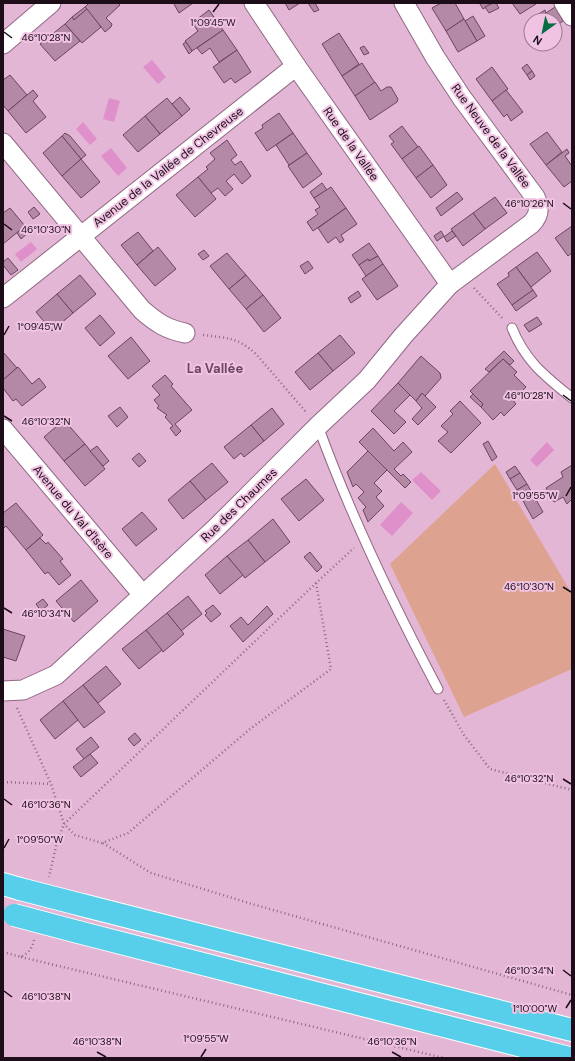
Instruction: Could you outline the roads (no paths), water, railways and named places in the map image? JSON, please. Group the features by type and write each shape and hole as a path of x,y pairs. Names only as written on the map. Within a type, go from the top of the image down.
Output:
{"highway":[{"path":"11,887 572,1030"},
{"path":"9,914 569,1058"}],"street":[{"path":"3,44 51,3"},
{"name":"Rue de la Vallée","path":"254,3 296,66 456,279"},
{"name":"Rue Neuve de la Vallée","path":"404,3 435,57 535,197 539,205 539,212 532,224 456,279"},
{"path":"564,3 572,16"},
{"name":"Avenue de la Vallée de Chevreuse","path":"3,298 296,66"},
{"path":"3,143 142,310 156,322 171,330 185,333"},
{"name":"Rue des Chaumes","path":"6,691 23,690 56,675 216,528 318,426 367,380 403,336 456,279"},
{"name":"Avenue du Val d'Isère","path":"3,429 143,595"}],"lane":[{"path":"512,328 518,344 527,357 572,398"},
{"path":"318,426 329,457 364,540 388,592 438,689"}],"district":[{"name":"La Vallée","path":"215,368"}]}
